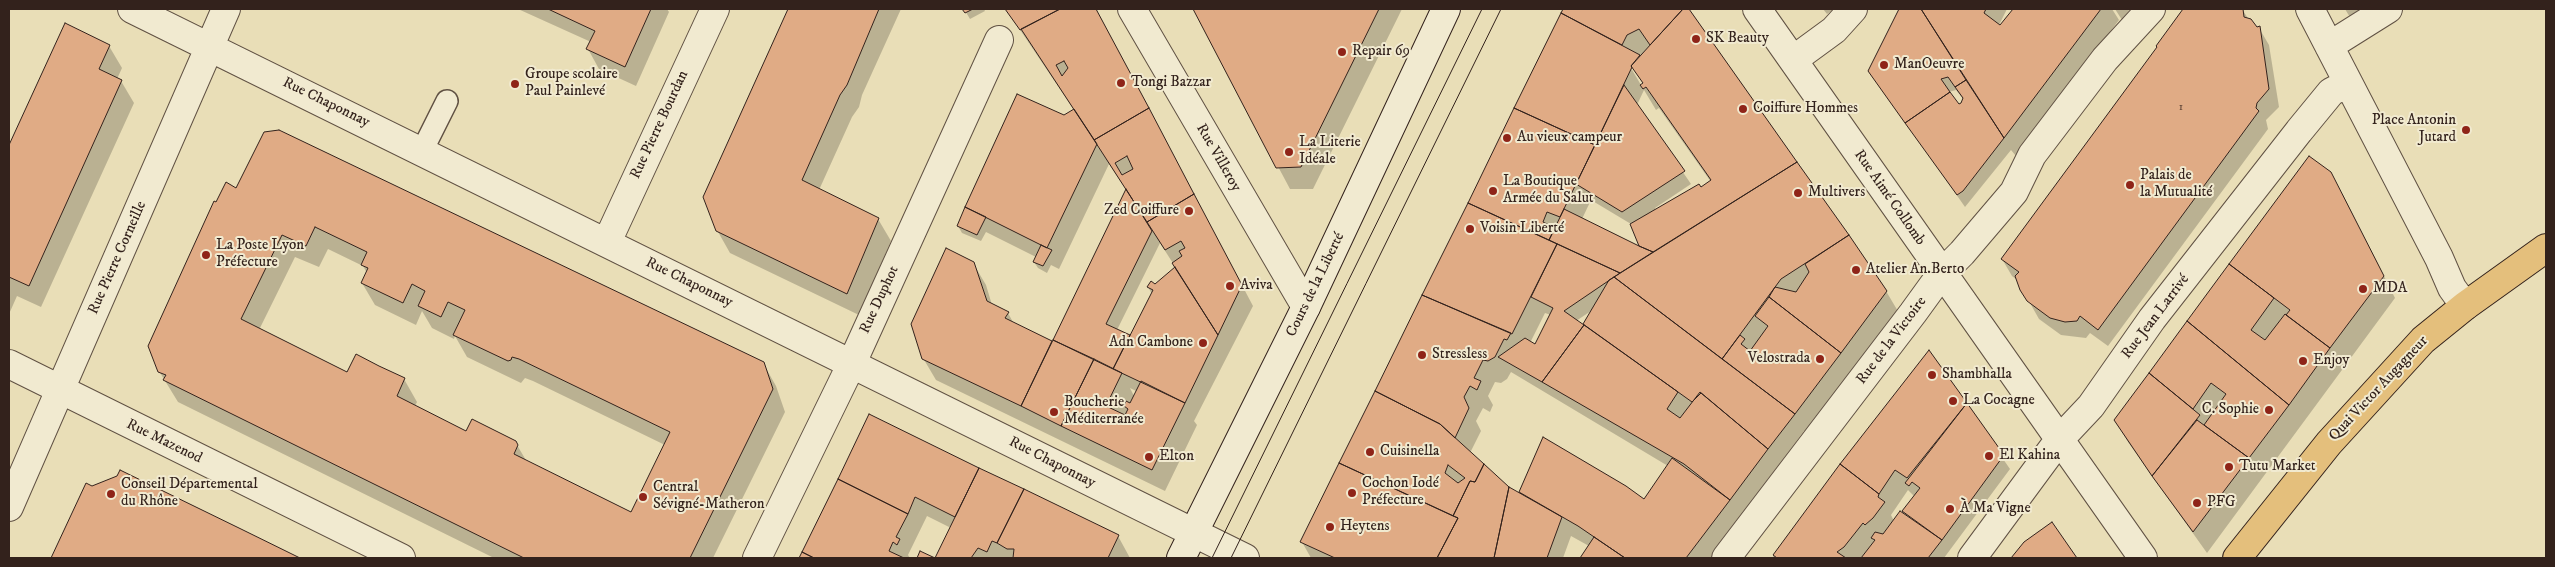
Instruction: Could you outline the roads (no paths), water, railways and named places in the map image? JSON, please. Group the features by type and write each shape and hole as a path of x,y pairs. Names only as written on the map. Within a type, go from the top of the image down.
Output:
{"main road":[{"name":"Quai Victor Augagneur","path":"2237,558 2329,443 2423,340 2464,306 2546,248"}],"street":[{"name":"Rue Chaponnay","path":"132,9 1245,558"},
{"name":"Rue Pierre Corneille","path":"9,507 226,9"},
{"name":"Rue Pierre Bourdan","path":"607,242 715,9"},
{"name":"Rue Villeroy","path":"1132,9 1306,307"},
{"name":"Cours de la Liberté","path":"1181,558 1306,307 1446,9"},
{"name":"Rue Aimé Collomb","path":"1757,9 2143,558"},
{"path":"1793,60 1834,30 1853,9"},
{"name":"Rue de la Victoire","path":"1726,558 1913,314 1942,273 2014,192 2038,148 2105,59 2151,9"},
{"path":"2310,9 2439,258 2452,288 2464,306"},
{"path":"2329,46 2388,9"},
{"name":"Rue Duphot","path":"758,558 852,363 1000,40"},
{"name":"Rue Jean Larrivé","path":"1972,558 2059,440 2091,406 2152,320 2299,131 2331,92 2348,83"},
{"name":"Rue Mazenod","path":"9,364 114,418 401,558"}],"lane":[{"path":"422,151 447,101"}],"tram line":[{"path":"1212,558 1482,9"},
{"path":"1231,558 1501,9"}],"place":[{"name":"SK Beauty","path":"1696,39"},
{"name":"Repair 69","path":"1342,52"},
{"name":"ManOeuvre","path":"1884,65"},
{"name":"Tongi Bazzar","path":"1121,83"},
{"name":"Groupe scolaire Paul Painlevé","path":"515,84"},
{"name":"Coiffure Hommes","path":"1743,109"},
{"name":"Place Antonin Jutard","path":"2466,130"},
{"name":"Au vieux campeur","path":"1507,138"},
{"name":"La Literie Idéale","path":"1289,152"},
{"name":"Palais de la Mutualité","path":"2130,185"},
{"name":"La Boutique Armée du Salut","path":"1493,191"},
{"name":"Multivers","path":"1798,193"},
{"name":"Zed Coiffure","path":"1189,211"},
{"name":"Voisin Liberté","path":"1470,229"},
{"name":"La Poste Lyon Préfecture","path":"206,255"},
{"name":"Atelier An.Berto","path":"1856,270"},
{"name":"Aviva","path":"1230,286"},
{"name":"MDA","path":"2363,289"},
{"name":"Adn Cambone","path":"1203,343"},
{"name":"Stressless","path":"1422,355"},
{"name":"Velostrada","path":"1820,359"},
{"name":"Enjoy","path":"2303,361"},
{"name":"Shambhalla","path":"1932,375"},
{"name":"La Cocagne","path":"1953,401"},
{"name":"C. Sophie","path":"2269,410"},
{"name":"Boucherie Méditerranée","path":"1054,412"},
{"name":"Cuisinella","path":"1370,452"},
{"name":"El Kahina","path":"1989,456"},
{"name":"Elton","path":"1149,457"},
{"name":"Tutu Market","path":"2229,467"},
{"name":"Cochon Iodé Préfecture","path":"1352,493"},
{"name":"Conseil Départemental du Rhône","path":"111,494"},
{"name":"Central Sévigné-Matheron","path":"643,497"},
{"name":"PFG","path":"2197,503"},
{"name":"À Ma Vigne","path":"1950,509"},
{"name":"Heytens","path":"1330,527"}]}
